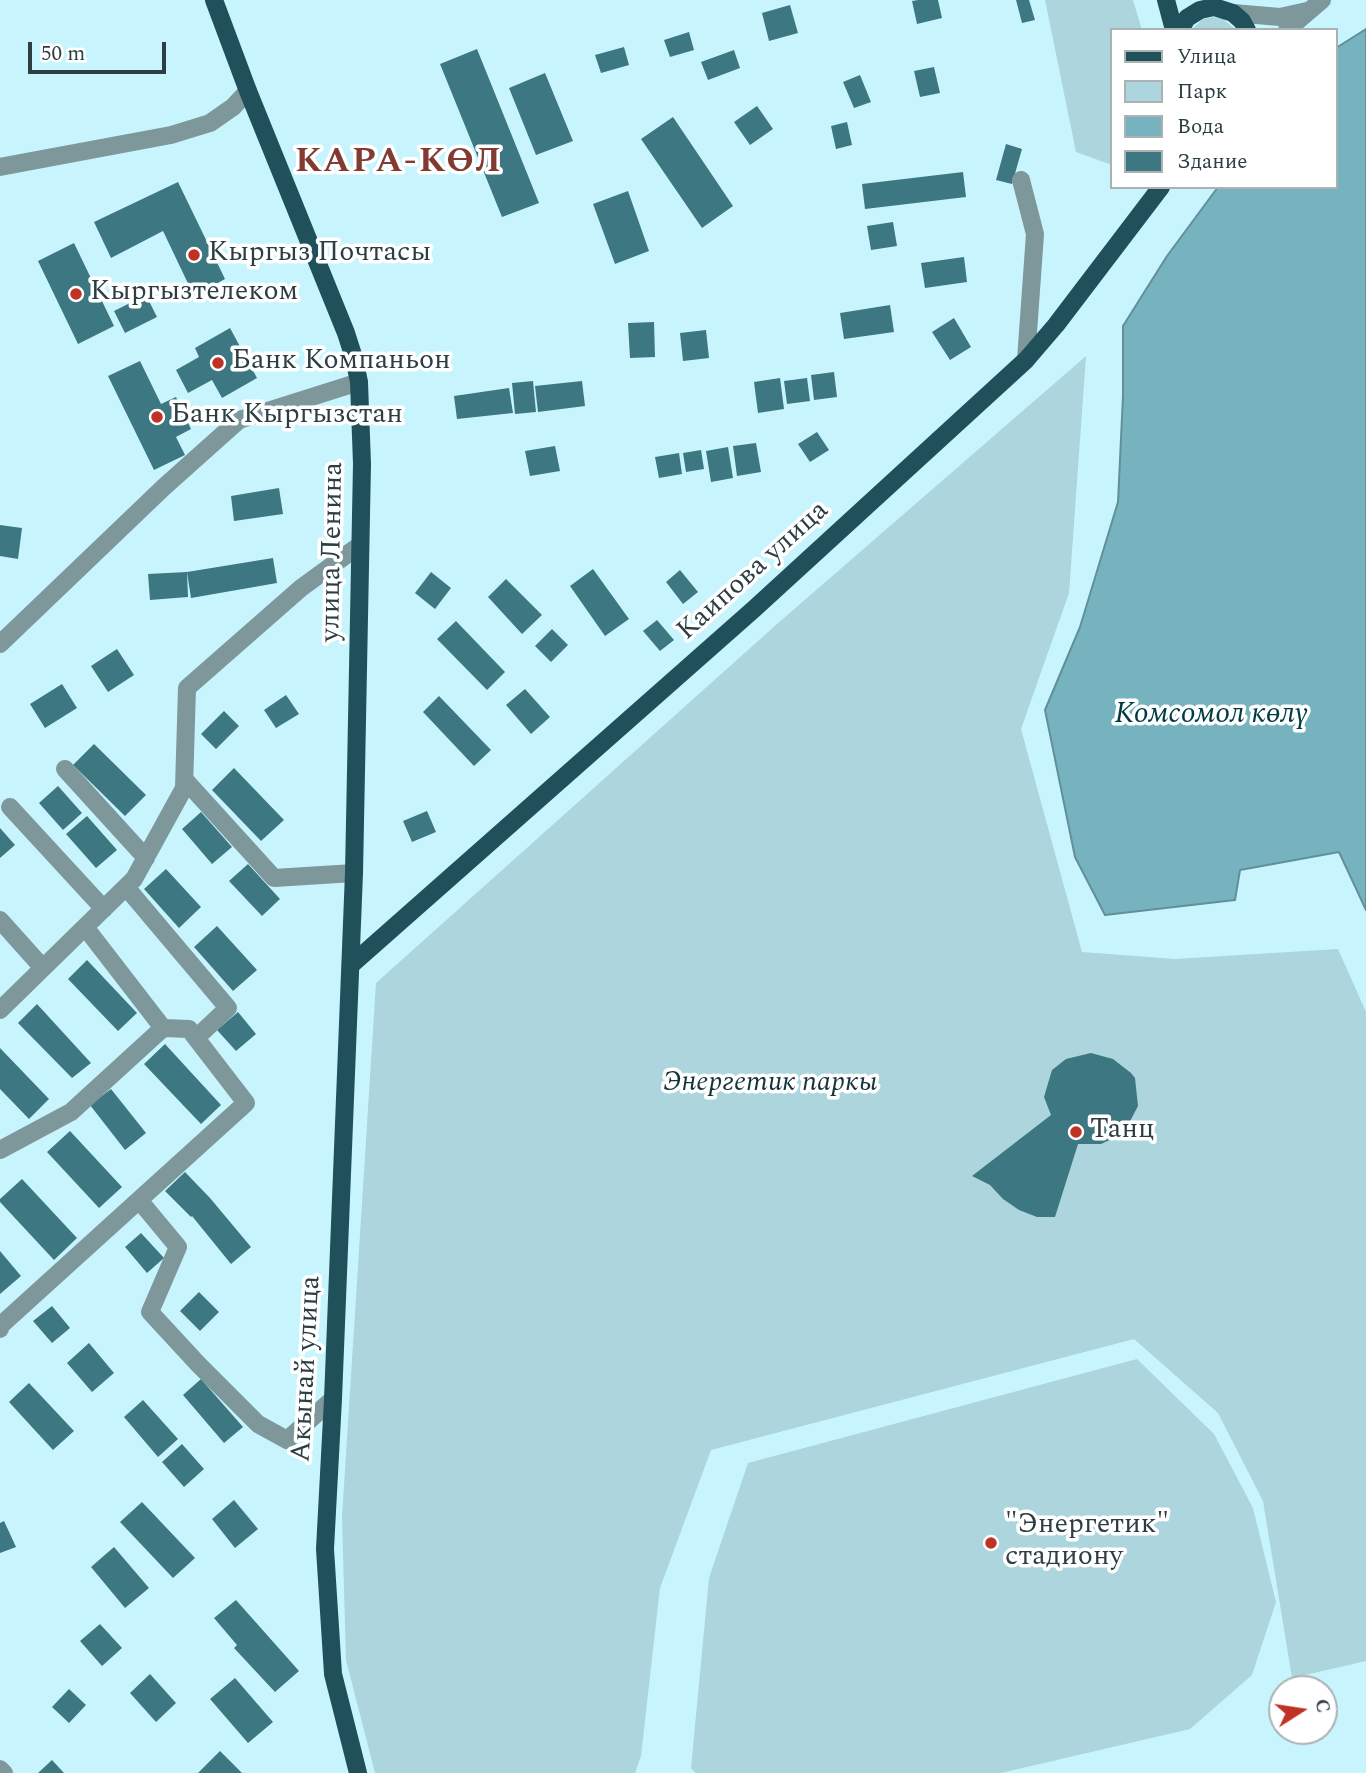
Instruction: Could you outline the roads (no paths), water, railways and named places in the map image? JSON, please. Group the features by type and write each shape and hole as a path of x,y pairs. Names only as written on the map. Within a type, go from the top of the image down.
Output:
{"main road":[{"name":"улица Ленина","path":"214,0 346,333 355,358 359,382 362,464 351,965"},
{"path":"1166,0 1173,28"},
{"path":"1207,0 1231,12 1246,28"},
{"path":"1181,28 1187,18 1200,10 1214,7 1231,12"},
{"name":"Каипова улица","path":"351,965 754,609 1026,360 1056,325 1159,189"},
{"name":"Акынай улица","path":"351,965 326,1563 333,1674 358,1773"}],"street":[{"path":"1231,12 1280,17 1315,6"},
{"path":"1289,28 1315,6"},
{"path":"0,167 171,135 210,123 233,107 248,91"},
{"path":"1021,180 1035,234 1026,360"},
{"path":"0,644 164,487 239,420 359,382"},
{"path":"0,1010 134,879 184,788 187,688 301,588 360,545"},
{"path":"65,769 146,858"},
{"path":"185,780 274,878 354,873"},
{"path":"10,807 104,909"},
{"path":"126,887 228,1008 196,1038"},
{"path":"0,920 43,968"},
{"path":"85,927 163,1028"},
{"path":"0,1150 71,1112 163,1028 189,1029 246,1103 0,1326 0,1329"},
{"path":"139,1200 178,1247 150,1312 198,1364 258,1424 287,1440 333,1399"}],"water":[{"name":"Комсомол көлү","path":"1366,29 1366,910 1339,852 1240,870 1235,900 1105,915 1075,857 1045,710 1080,627 1118,502 1123,326 1167,256 1217,189 1338,189 1338,47"}],"place":[{"name":"Кыргыз Почтасы","path":"194,255"},
{"name":"Кыргызтелеком","path":"76,294"},
{"name":"Банк Компаньон","path":"218,363"},
{"name":"Банк Кыргызстан","path":"157,417"},
{"name":"Танц","path":"1076,1132"},
{"name":"\"Энергетик\" стадиону","path":"991,1543"}],"district":[{"name":"КАРА-КӨЛ","path":"399,164"}],"park label":[{"name":"Энергетик паркы","path":"770,1085"}]}
